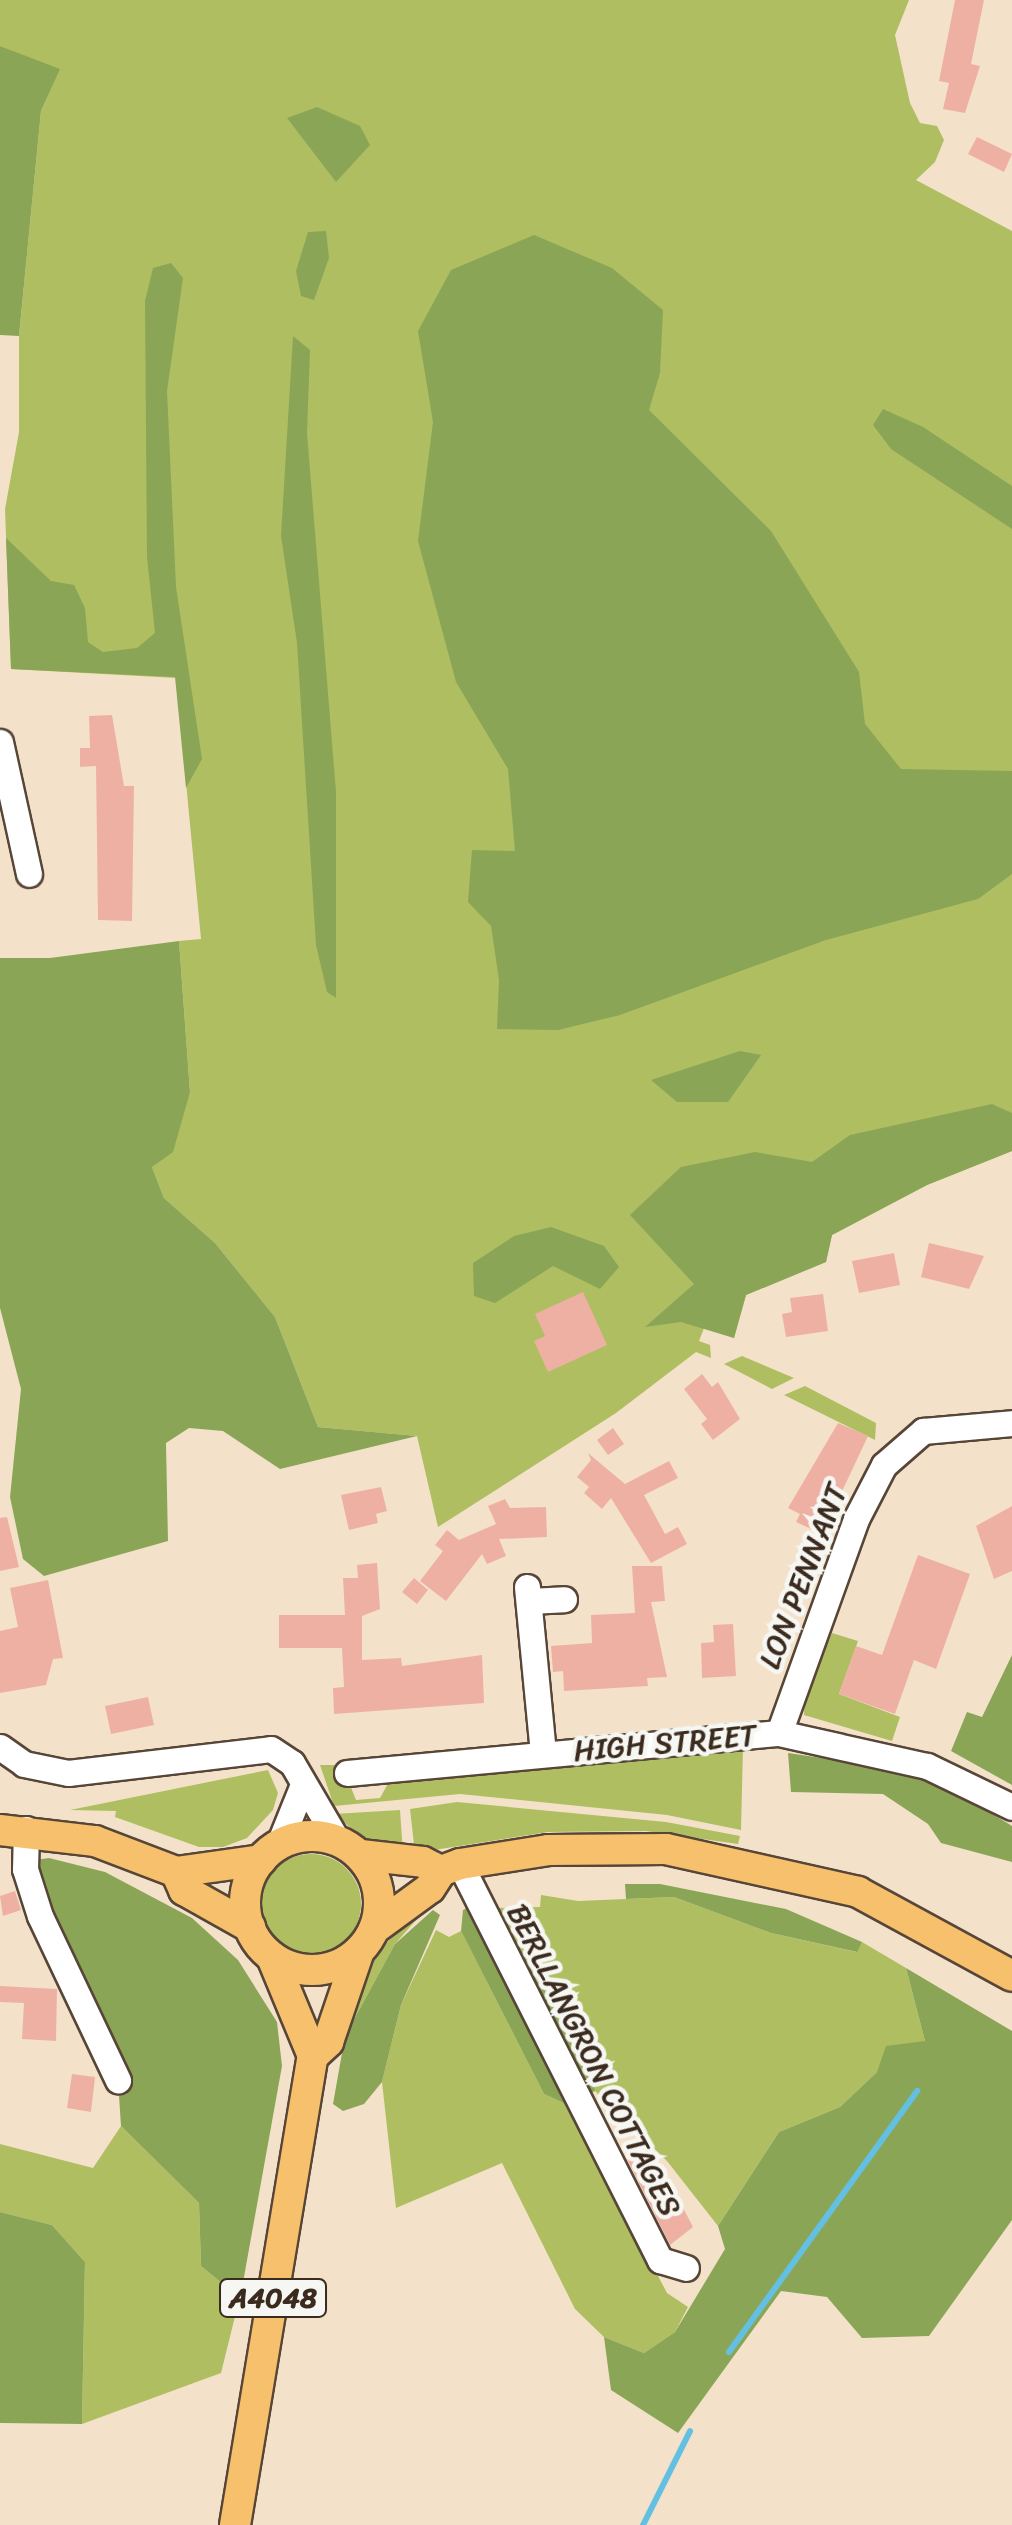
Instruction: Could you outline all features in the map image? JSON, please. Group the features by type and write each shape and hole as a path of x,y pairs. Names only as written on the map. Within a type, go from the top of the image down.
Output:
{"main road":[{"path":"13,1830 94,1841 176,1872 270,1852 295,1838 450,1868 589,1847 666,1849 762,1866 894,1908 1012,1976"},
{"path":"349,1848 378,1886 366,1940"},
{"path":"250,1927 246,1891 270,1852"},
{"path":"272,1956 316,1970 366,1940 450,1868"},
{"path":"176,1872 184,1890 250,1927 272,1956 312,2063"},
{"name":"A4048","path":"234,2525 312,2063 328,2042 366,1940"}],"street":[{"path":"0,742 28,874"},
{"name":"LON PENNANT","path":"779,1734 856,1519 884,1465 923,1431 1012,1423"},
{"path":"543,1753 528,1594 564,1600"},
{"name":"HIGH STREET","path":"360,1780 543,1753 779,1734 927,1766 1012,1807"},
{"path":"0,1747 24,1764 68,1773 262,1746 287,1758 302,1787 314,1795 349,1848"},
{"path":"270,1852 302,1787"},
{"path":"13,1830 40,1916 116,2051 118,2080"},
{"name":"BERLLANGRON COTTAGES","path":"450,1868 660,2260 686,2268"}],"green space":[{"path":"0,0 909,0 895,35 910,103 920,123 937,126 944,140 935,162 916,180 1012,231 1012,1151 927,1185 832,1235 826,1262 746,1295 734,1338 704,1328 699,1341 710,1345 711,1358 696,1352 616,1413 438,1527 417,1436 318,1427 275,1317 215,1243 164,1198 152,1167 190,1092 179,941 201,939 176,678 11,669 5,509 19,432 19,336 41,111 59,70 0,46"},
{"path":"0,46 60,69 41,111 19,336 0,335"},
{"path":"317,107 360,126 370,145 336,182 287,118"},
{"path":"326,231 329,258 314,300 301,296 296,271 308,232"},
{"path":"534,235 612,268 663,310 660,373 649,410 771,531 859,672 865,724 901,769 1012,771 1012,874 978,899 826,940 620,1015 558,1030 497,1029 499,980 491,926 468,902 472,850 515,851 508,769 456,682 418,541 433,422 418,331 451,270"},
{"path":"171,263 183,278 167,391 176,587 202,759 186,788 175,677 11,669 6,538 51,581 74,585 85,608 88,642 103,652 137,648 155,633 147,557 145,301 153,268"},
{"path":"293,336 310,350 307,433 336,792 336,998 327,992 316,945 297,643 281,536"},
{"path":"883,409 923,427 1012,486 1012,529 891,449 873,425"},
{"path":"179,941 190,1092 173,1152 152,1167 164,1198 215,1243 275,1317 318,1427 417,1436 280,1469 223,1431 189,1428 166,1443 168,1541 44,1576 23,1559 10,1497 21,1389 0,1308 0,958 50,958"},
{"path":"740,1051 761,1055 728,1102 677,1102 651,1080"},
{"path":"992,1104 1012,1113 1012,1151 927,1185 832,1235 826,1262 746,1295 734,1338 681,1322 645,1327 694,1284 630,1215 681,1167 755,1152 812,1162 850,1135"},
{"path":"551,1227 604,1246 619,1267 600,1289 553,1266 495,1303 474,1296 473,1263 514,1236"},
{"path":"742,1356 794,1378 772,1389 724,1364"},
{"path":"805,1386 876,1423 875,1440 784,1395"},
{"path":"832,1633 858,1641 839,1694 900,1717 892,1741 804,1715 805,1695"},
{"path":"1012,1655 1012,1785 951,1751 967,1712 982,1717"},
{"path":"743,1746 741,1830 667,1815 460,1794 334,1806 320,1765 334,1765 337,1784 350,1785 356,1800 380,1798 390,1780"},
{"path":"788,1753 903,1770 953,1790 1012,1826 1012,1862 941,1843 928,1824 883,1794 791,1792"},
{"path":"268,1770 278,1793 273,1810 247,1838 223,1847 199,1847 115,1817 116,1811 70,1810"},
{"path":"457,1802 666,1822 740,1836 738,1844 646,1831 548,1832 415,1853 410,1809"},
{"path":"400,1810 403,1853 369,1843 334,1814"},
{"path":"311,1854 339,1862 353,1876 361,1904 353,1932 339,1946 311,1954 283,1946 269,1932 261,1904 269,1876 283,1862"},
{"path":"49,1858 105,1872 192,1918 238,1960 277,2022 282,2066 242,2288 224,2285 201,2266 199,2203 121,2126 119,2096 127,2094 127,2079 51,1916 35,1860"},
{"path":"625,1884 660,1884 786,1909 862,1942 857,1952 771,1933 674,1897 626,1899"},
{"path":"541,1895 578,1901 674,1897 771,1933 856,1952 862,1942 906,1968 925,2041 877,2072 840,2107 779,2132 718,2226 667,2161 595,2091 593,2073 497,1908 540,1907"},
{"path":"482,1900 497,1908 593,2073 595,2091 568,2105 544,2094 461,1931 463,1910"},
{"path":"420,1908 423,1912 395,1944 345,2036 370,1960"},
{"path":"433,1910 440,1915 401,2005 382,2082 364,2104 343,2111 333,2104 345,2036 395,1944"},
{"path":"436,1930 449,1937 461,1931 544,2094 568,2105 667,2293 688,2307 675,2332 644,2353 604,2337 575,2309 502,2163 396,2208 382,2082 401,2005"},
{"path":"906,1968 1012,2031 1012,2220 929,2336 862,2338 827,2297 781,2291 678,2433 611,2390 604,2337 644,2353 675,2332 725,2249 718,2226 779,2132 840,2107 877,2072 886,2046 925,2041"},
{"path":"121,2126 199,2203 201,2266 224,2285 242,2288 221,2373 82,2424 85,2262 52,2225 0,2212 0,2144 93,2168"},
{"path":"0,2212 52,2225 85,2262 82,2424 0,2423"}],"building":[{"path":"955,0 984,0 971,64 980,66 965,113 943,109 949,83 939,81"},
{"path":"977,137 1012,154 1004,172 968,154"},
{"path":"112,715 124,786 134,786 132,921 98,920 96,766 80,767 80,748 90,748 89,716"},
{"path":"929,1243 984,1256 969,1289 921,1277"},
{"path":"894,1253 900,1285 859,1293 852,1261"},
{"path":"583,1292 607,1345 548,1372 534,1341 545,1336 535,1314"},
{"path":"823,1294 828,1331 786,1337 782,1314 792,1312 790,1298"},
{"path":"702,1374 712,1387 718,1382 740,1419 713,1440 701,1424 707,1419 684,1389"},
{"path":"838,1423 868,1436 822,1534 796,1522 800,1514 788,1508"},
{"path":"613,1428 624,1444 608,1455 597,1440"},
{"path":"588,1453 625,1484 669,1461 678,1478 644,1495 665,1534 678,1527 687,1544 651,1563 611,1498 602,1509 584,1493 589,1487 577,1477 591,1460"},
{"path":"381,1487 387,1511 376,1514 378,1523 349,1530 341,1495"},
{"path":"505,1499 510,1508 546,1507 547,1537 499,1539 506,1556 487,1564 482,1554 446,1601 420,1581 443,1551 435,1545 447,1530 459,1540 496,1524 488,1506"},
{"path":"1012,1506 1012,1571 994,1579 976,1526"},
{"path":"7,1517 19,1567 0,1571 0,1518"},
{"path":"918,1555 970,1574 936,1669 914,1660 895,1714 839,1694 856,1646 882,1655"},
{"path":"377,1563 380,1609 362,1616 362,1660 401,1658 402,1666 482,1655 484,1703 334,1714 333,1688 344,1687 342,1648 279,1648 279,1615 345,1615 343,1578 358,1578 357,1565"},
{"path":"632,1566 662,1566 665,1601 651,1602 667,1677 647,1678 648,1686 564,1691 563,1671 553,1672 551,1646 592,1643 591,1615 635,1613"},
{"path":"414,1578 428,1590 417,1604 402,1592"},
{"path":"48,1580 63,1658 53,1659 46,1685 0,1693 0,1631 18,1627 10,1588"},
{"path":"733,1624 736,1676 702,1678 701,1643 714,1642 713,1625"},
{"path":"148,1697 154,1725 111,1734 105,1706"},
{"path":"15,1891 21,1910 3,1916 0,1896"},
{"path":"0,1986 57,1989 56,2041 22,2039 24,2003 0,2002"},
{"path":"72,2074 95,2077 91,2112 67,2108"},
{"path":"641,2152 651,2171 661,2165 693,2227 670,2245 627,2159"}],"waterway":[{"path":"729,2352 917,2091"},
{"path":"643,2525 690,2431"}]}
